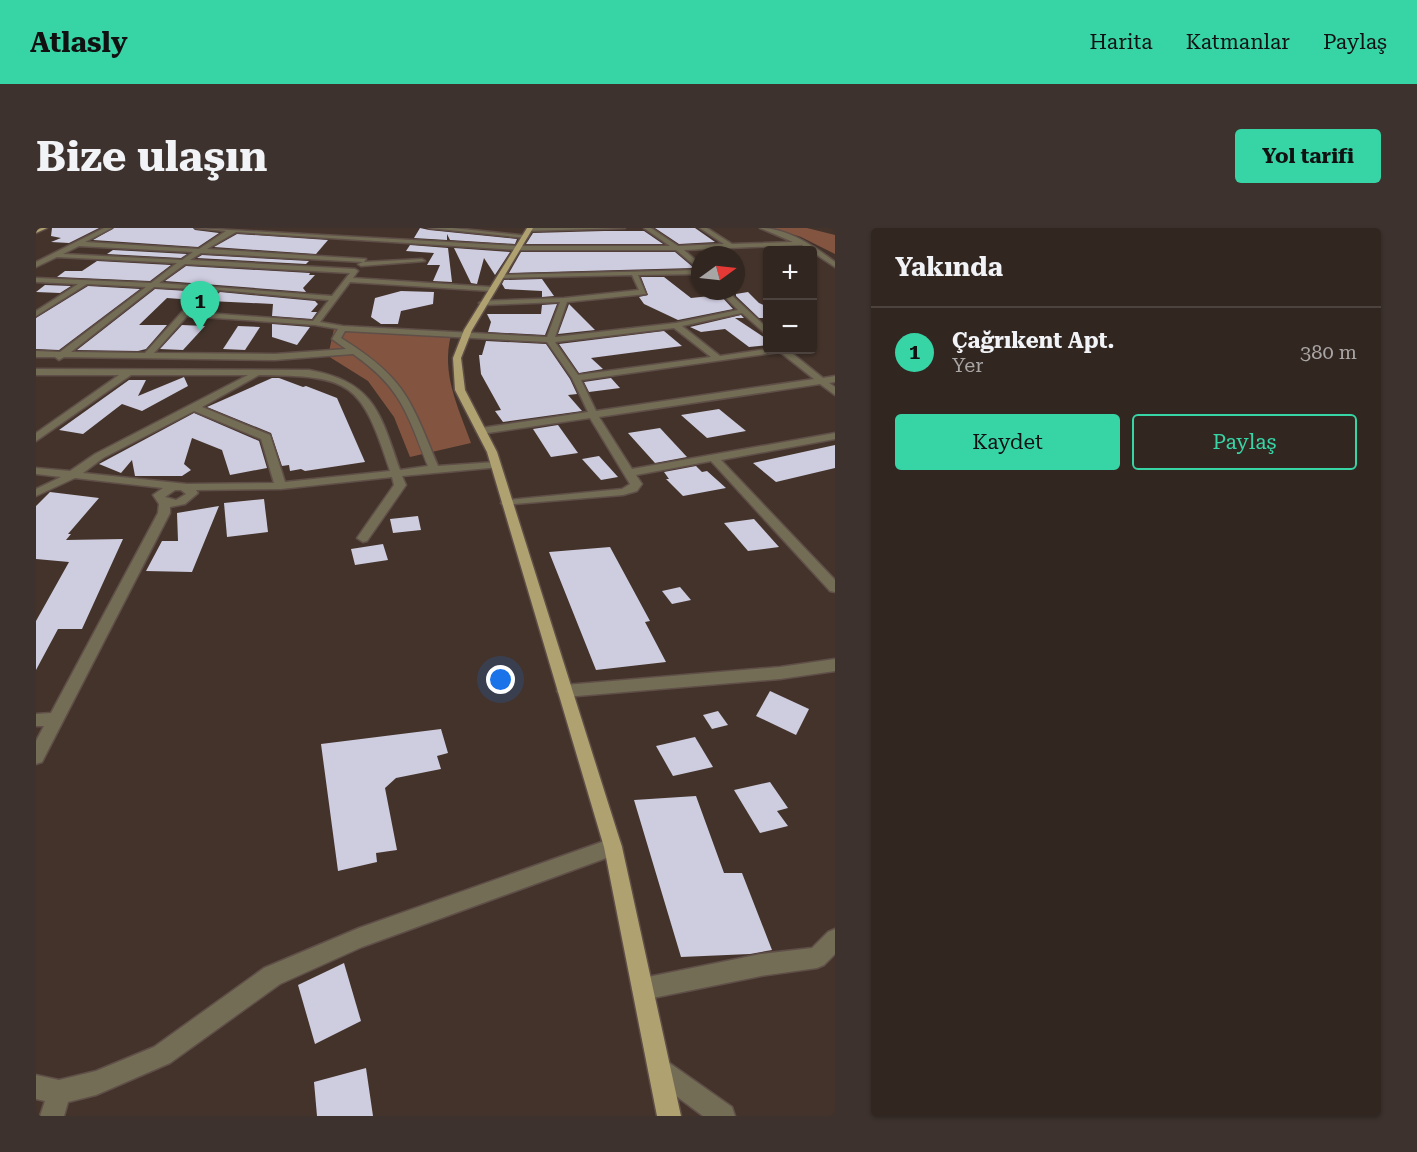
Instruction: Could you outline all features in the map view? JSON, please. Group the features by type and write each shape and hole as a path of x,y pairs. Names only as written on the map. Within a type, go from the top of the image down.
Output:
{"main road":[{"path":"36,231 42,228"},
{"path":"525,235 468,330 457,358 460,390 496,465 613,847 669,1116"}],"street":[{"path":"36,265 109,228"},
{"path":"198,228 320,236 370,248 398,260 422,261"},
{"path":"320,236 331,228"},
{"path":"432,228 691,248"},
{"path":"79,244 200,251 370,248 404,241 622,228"},
{"path":"647,228 691,257"},
{"path":"703,228 730,246"},
{"path":"763,228 804,243 835,265"},
{"path":"36,372 200,251 227,233 240,229"},
{"path":"402,249 404,241"},
{"path":"745,246 804,243"},
{"path":"315,323 370,248"},
{"path":"54,255 355,271"},
{"path":"502,276 691,270"},
{"path":"483,303 564,300 643,292 634,273"},
{"path":"36,280 218,288 332,298"},
{"path":"347,280 491,289"},
{"path":"36,314 84,283"},
{"path":"148,355 185,314 218,288"},
{"path":"507,503 623,492 633,489 636,484 594,416 576,378 552,346 550,340 564,300"},
{"path":"732,300 763,329"},
{"path":"185,314 315,323 343,328 550,340 676,325 743,311"},
{"path":"676,325 718,358"},
{"path":"343,328 336,339 383,374 407,402 434,469"},
{"path":"36,354 275,357 354,351"},
{"path":"576,378 763,352"},
{"path":"786,354 835,392"},
{"path":"36,493 71,476 99,456 248,380 275,357"},
{"path":"36,372 309,373 337,379 358,391 372,412 400,485 363,538"},
{"path":"36,438 128,374"},
{"path":"481,431 835,379"},
{"path":"194,407 266,437 281,486"},
{"path":"630,473 835,436"},
{"path":"714,458 835,588"},
{"path":"36,757 164,513 162,500 166,489 184,491 281,486 434,469 496,465"},
{"path":"36,471 184,491"},
{"path":"123,482 162,500 177,504 184,491"},
{"path":"565,691 780,673 835,665"},
{"path":"36,720 56,719"},
{"path":"36,1087 59,1092 96,1083 162,1055 272,976 359,938 613,847"},
{"path":"643,989 761,965 818,958 835,939"},
{"path":"660,1070 723,1116"},
{"path":"52,1116 59,1092"}],"shaded area":[{"path":"773,228 807,228 835,235 835,254 801,237"},
{"path":"334,329 451,335 448,363 452,390 471,443 410,457 394,417 368,381 328,356"}],"building":[{"path":"52,228 99,228 69,243 51,242 61,238 51,236"},
{"path":"114,228 193,228 219,233 198,247 93,240"},
{"path":"420,228 517,239 515,244 450,240 447,234 447,240 414,238"},
{"path":"655,228 695,228 715,242 679,244"},
{"path":"644,231 663,244 526,244 533,233"},
{"path":"237,234 328,240 316,254 214,247"},
{"path":"410,245 448,248 452,282 433,281 440,265 427,265 434,253 406,251"},
{"path":"454,248 510,252 495,275 484,258 477,284 471,283"},
{"path":"113,250 187,254 181,258 107,254"},
{"path":"521,252 675,252 691,265 691,268 509,273"},
{"path":"202,255 309,261 306,264 197,258"},
{"path":"97,261 171,265 150,281 57,277 65,271 82,271"},
{"path":"186,266 315,275 303,288 306,292 165,281"},
{"path":"641,277 664,277 691,300 725,300 733,309 678,320 644,304 639,297 648,295"},
{"path":"542,279 554,296 542,297 542,291 505,289 502,284 504,280"},
{"path":"45,285 71,286 60,293 36,292"},
{"path":"88,286 140,289 59,350 36,349 36,318"},
{"path":"155,289 204,292 194,300 167,298 139,325 167,325 146,349 138,351 77,350"},
{"path":"401,291 434,292 433,304 401,311 398,324 381,324 371,317 375,298"},
{"path":"220,292 315,301 318,304 311,312 317,312 312,319 272,316 273,304 210,301"},
{"path":"745,292 748,292 763,305 763,318 759,318 740,300 745,300"},
{"path":"557,304 545,335 488,332 491,322 487,314 541,314 542,305"},
{"path":"569,304 595,330 558,334"},
{"path":"741,315 744,318 735,318 763,337 763,346 749,347 725,329 701,332 690,327"},
{"path":"272,324 310,327 297,345 272,337"},
{"path":"182,325 205,326 183,350 160,349"},
{"path":"238,326 260,327 245,350 223,349"},
{"path":"664,331 682,346 591,358 603,369 579,373 559,344"},
{"path":"486,341 546,344 570,379 577,394 568,395 582,411 503,422 495,411 501,410 481,374 479,355 482,355"},
{"path":"184,377 188,386 142,411 122,404 83,434 59,430 129,380 146,380 138,396"},
{"path":"272,378 306,386 337,398 365,462 290,471 289,465 282,466 271,433 207,407"},
{"path":"611,378 620,388 589,392 584,382"},
{"path":"719,409 746,431 707,438 681,415"},
{"path":"194,413 259,441 267,468 230,475 222,450 192,438 184,464 191,470 182,476 135,476 132,460 121,473 99,464"},
{"path":"558,425 578,453 551,457 533,429"},
{"path":"660,428 687,457 655,463 628,433"},
{"path":"835,445 835,468 776,482 753,463"},
{"path":"599,456 618,477 601,480 582,459"},
{"path":"696,466 702,472 707,471 726,488 683,496 666,479 669,479 664,472"},
{"path":"50,492 99,498 68,534 71,534 66,540 123,539 82,629 58,629 36,670 36,621 69,562 36,559 36,506"},
{"path":"264,499 268,532 227,537 224,503"},
{"path":"219,506 192,572 146,571 162,541 178,541 177,513"},
{"path":"418,516 421,530 393,533 390,519"},
{"path":"754,519 779,547 748,551 724,523"},
{"path":"383,544 388,560 355,565 351,549"},
{"path":"610,547 650,621 645,622 666,662 596,670 549,552"},
{"path":"680,587 691,600 672,604 662,591"},
{"path":"770,691 809,709 796,735 756,716"},
{"path":"718,711 728,725 712,729 703,715"},
{"path":"441,729 448,753 437,756 441,769 396,778 385,788 397,850 376,853 377,862 338,871 321,744"},
{"path":"695,737 713,767 673,776 656,746"},
{"path":"770,782 788,808 777,811 788,826 760,833 734,790"},
{"path":"696,796 724,873 742,873 772,950 750,954 681,957 634,800"},
{"path":"344,963 361,1021 315,1044 298,985"},
{"path":"366,1068 373,1116 317,1116 314,1082"}],"place":[{"name":"Çağrıkent Apt.","path":"200,331"}]}
